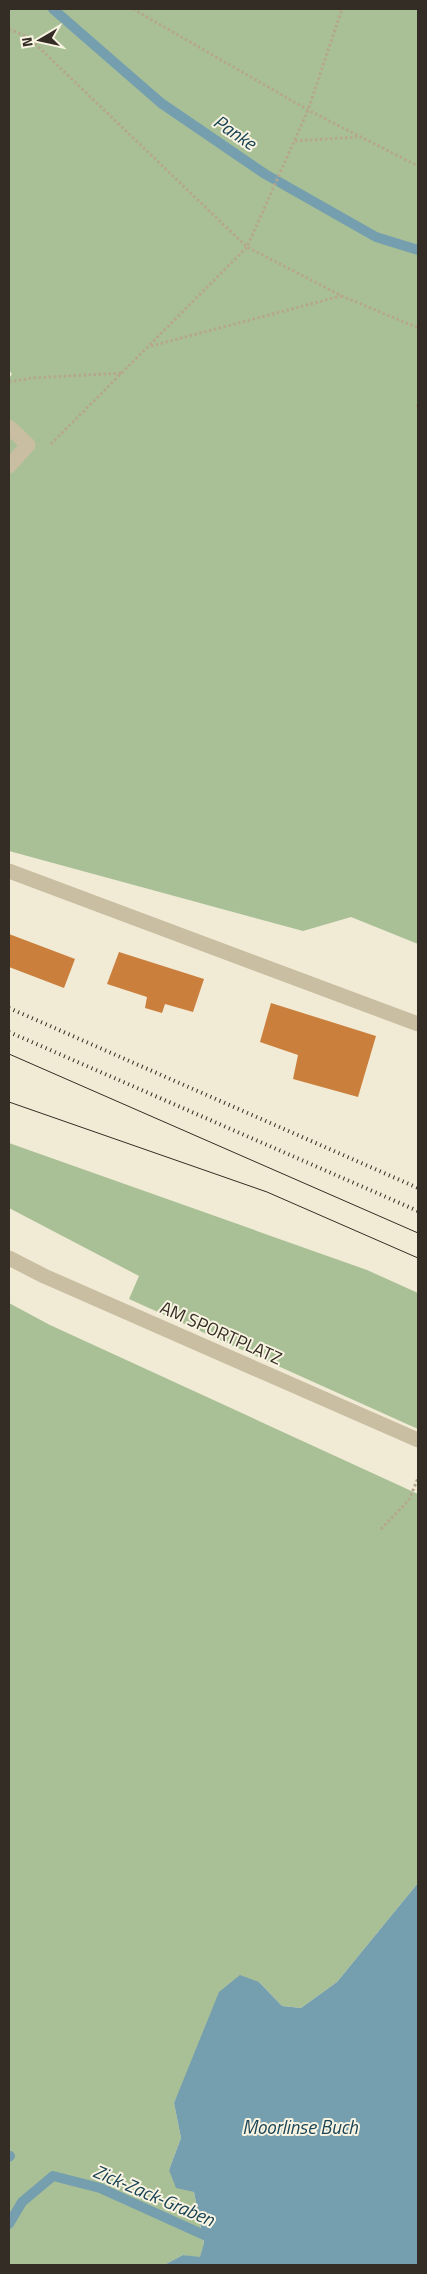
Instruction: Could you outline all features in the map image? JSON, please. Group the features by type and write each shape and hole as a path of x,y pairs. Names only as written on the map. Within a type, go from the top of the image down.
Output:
{"street":[{"path":"9,427 28,445 9,466"},
{"path":"9,871 418,1024"},
{"name":"AM SPORTPLATZ","path":"9,1258 44,1276 418,1440"}],"path":[{"path":"132,9 308,110 418,166"},
{"path":"28,445 48,447 151,346 247,247 308,110 342,9"},
{"path":"9,29 28,37 247,247 342,296 418,328"},
{"path":"295,141 359,137"},
{"path":"151,346 342,296"},
{"path":"9,382 32,378 124,373"},
{"path":"381,1529 409,1500 418,1478"}],"green space":[{"path":"9,9 418,9 418,944 351,917 303,931 9,851 9,378 12,374 9,370"},
{"path":"9,1143 367,1270 418,1293 418,1429 129,1299 139,1276 9,1208"},
{"path":"9,1303 50,1325 418,1494 418,1883 337,1982 301,2008 282,2006 259,1982 184,2081 174,2103 181,2138 169,2170 194,2192 204,2244 200,2258 183,2255 164,2265 9,2265"}],"water":[{"name":"Moorlinse Buch","path":"418,1883 418,2265 164,2265 183,2255 200,2257 204,2243 194,2192 176,2188 169,2170 181,2138 174,2103 219,1992 240,1975 259,1982 282,2006 301,2008 337,1982"}],"building":[{"path":"9,934 75,959 64,988 9,967"},
{"path":"119,952 204,979 193,1012 165,1004 162,1013 145,1008 147,997 107,984"},
{"path":"271,1003 376,1036 358,1097 293,1079 298,1055 260,1042"}],"waterway":[{"name":"Panke","path":"53,9 161,103 265,174 376,237 418,250"},
{"name":"Zick-Zack-Graben","path":"9,2224 22,2202 53,2176 100,2188 213,2239"}],"tram line":[{"path":"9,1054 418,1233"},
{"path":"9,1102 267,1192 418,1258"}],"railway":[{"path":"9,1008 418,1188"},
{"path":"9,1032 418,1211"}]}
